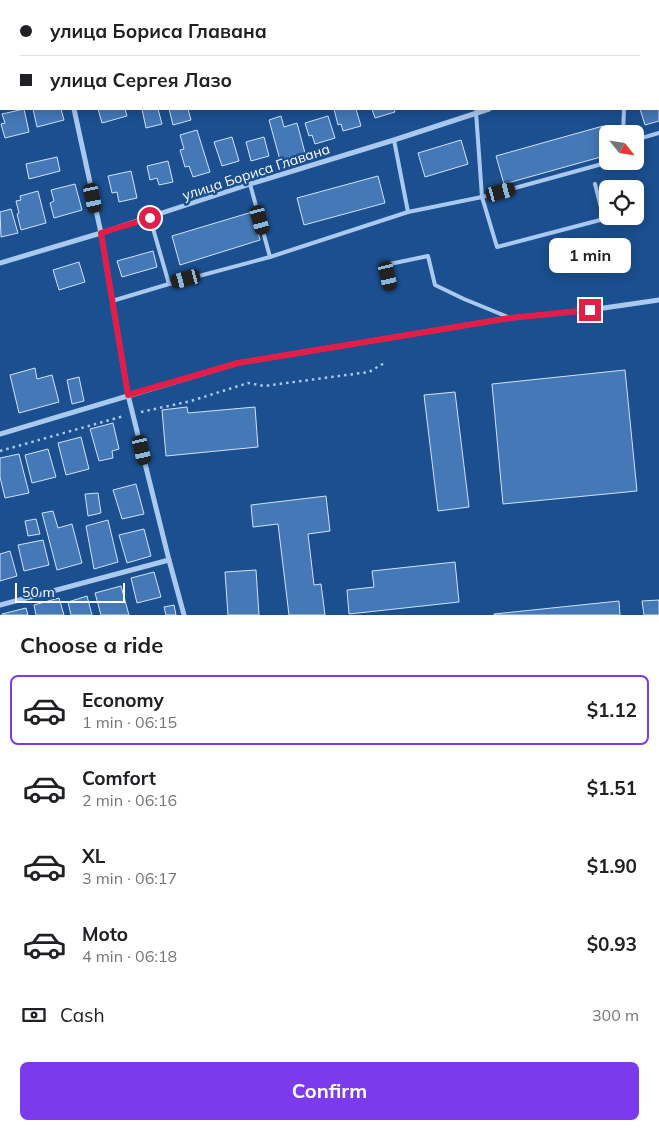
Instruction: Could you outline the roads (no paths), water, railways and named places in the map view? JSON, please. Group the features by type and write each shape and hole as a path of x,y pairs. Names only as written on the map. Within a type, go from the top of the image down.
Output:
{"street":[{"path":"74,110 101,233 128,395 184,615"},
{"name":"улица Бориса Главана","path":"0,263 150,218 250,184 485,110"},
{"path":"0,434 238,363 510,318 590,310 659,300"},
{"path":"0,605 169,560"}],"lane":[{"path":"623,125 624,110"},
{"path":"476,112 482,198 497,247 604,218 595,184"},
{"path":"644,137 659,133"},
{"path":"394,140 408,212"},
{"path":"112,301 270,257 408,212 482,198 599,165"},
{"path":"250,184 270,257"},
{"path":"150,218 169,284"},
{"path":"391,288 386,265 428,256 435,285 464,300 510,318"}]}
